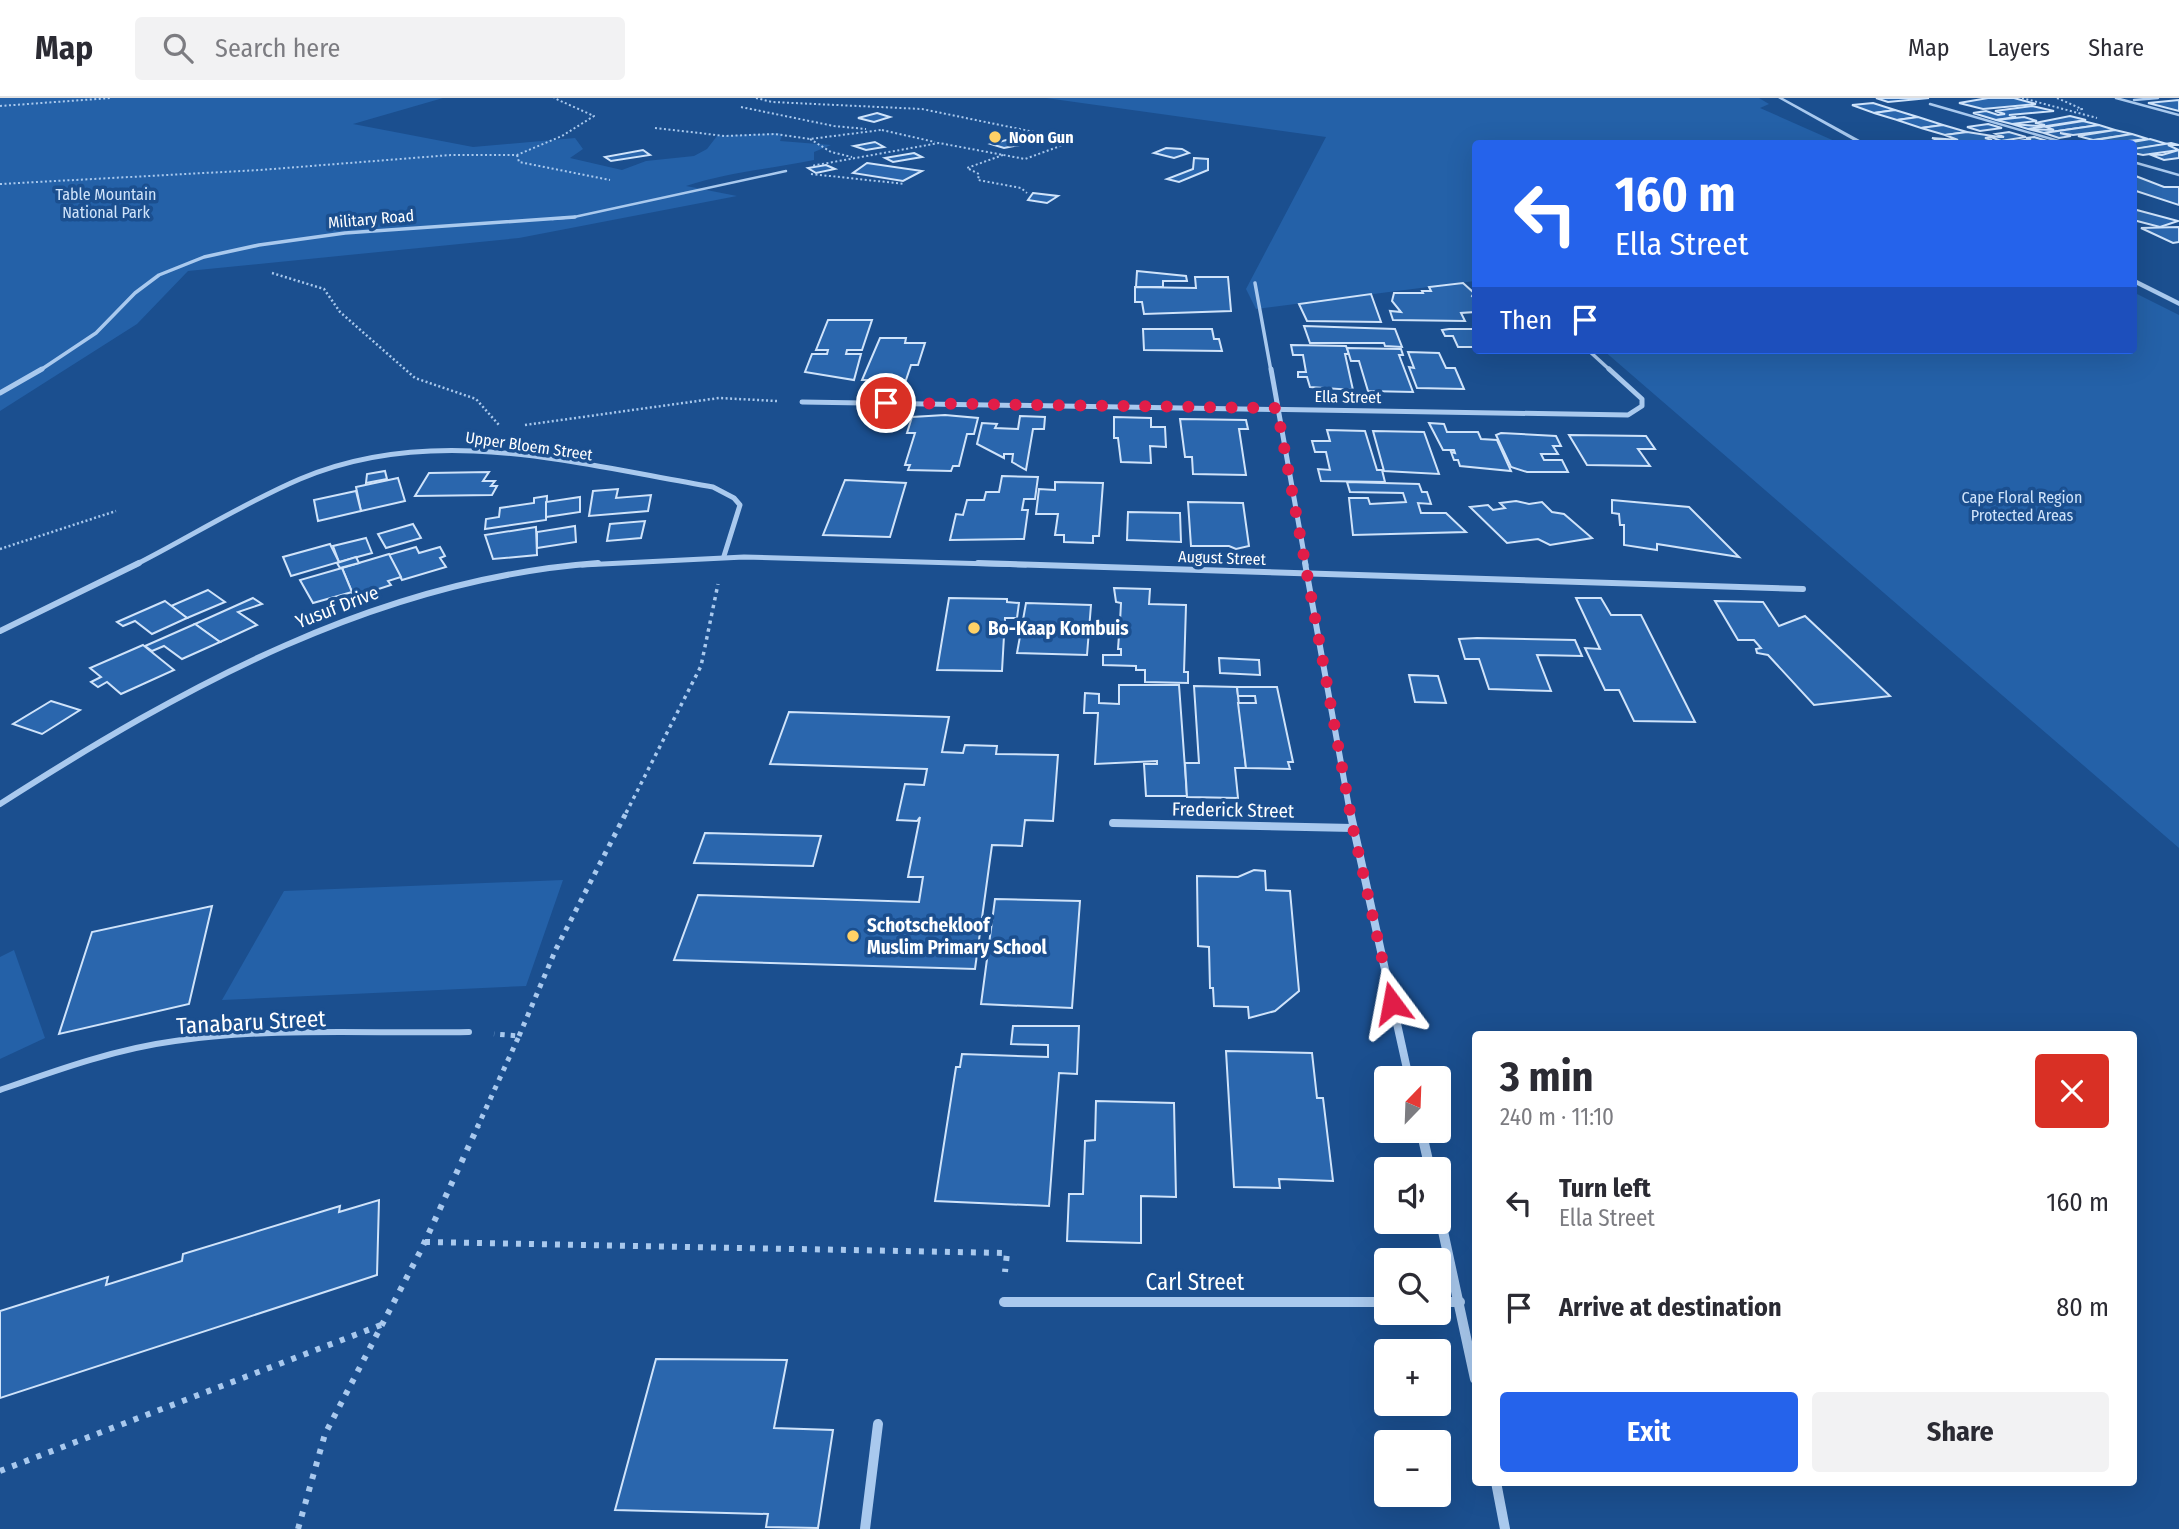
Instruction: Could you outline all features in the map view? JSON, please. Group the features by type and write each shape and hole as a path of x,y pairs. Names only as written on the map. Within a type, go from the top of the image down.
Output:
{"street":[{"path":"1780,98 1858,140"},
{"path":"2116,98 2179,114"},
{"path":"2127,101 2158,98"},
{"path":"1930,104 2055,140"},
{"path":"2137,163 2179,175"},
{"name":"Military Road","path":"0,393 64,357 96,333 135,293 159,275 204,257 259,245 345,233 574,217 786,171"},
{"path":"2137,282 2179,303"},
{"path":"1255,284 1353,828 1406,1066"},
{"name":"Ella Street","path":"802,402 1608,415 1628,415 1642,406 1642,400 1592,354"},
{"name":"Upper Bloem Street","path":"0,631 86,591 300,480 342,465 388,455 463,448 699,484 725,493 740,505 724,556"},
{"name":"August Street","path":"724,556 1803,589"},
{"name":"Yusuf Drive","path":"0,804 172,697 244,662 344,620 444,589 495,578 544,570 724,556"},
{"name":"Frederick Street","path":"1113,823 1353,828"},
{"path":"1444,1234 1472,1364"},
{"name":"Carl Street","path":"1004,1301 1374,1302"},
{"path":"1451,1302 1460,1302"},
{"path":"865,1529 878,1424"},
{"path":"1497,1486 1505,1529"}],"lane":[{"name":"Tanabaru Street","path":"0,1090 60,1068 126,1051 200,1038 469,1032"}],"path":[{"path":"0,106 111,98"},
{"path":"0,184 260,170 451,155 517,155 562,136 594,116 554,98"},
{"path":"741,107 766,109 820,124 881,130 1025,159 1062,145 1044,134 922,109 823,102 772,102 757,98"},
{"path":"2057,98 2082,110 2072,111"},
{"path":"655,128 725,136 775,134 810,139 881,130"},
{"path":"810,139 831,152 856,158"},
{"path":"786,171 939,143"},
{"path":"517,155 519,162 614,180"},
{"path":"1003,155 967,168 979,174 978,180 1021,188 1027,193"},
{"path":"786,171 905,184"},
{"path":"261,270 324,289 340,312 415,378 476,399 528,456"},
{"path":"515,426 719,398 802,402"},
{"path":"0,549 116,511"},
{"path":"298,1529 326,1434 425,1242 556,949 701,666 718,584"},
{"path":"469,1032 519,1036"},
{"path":"425,1242 1007,1253 1004,1301"},
{"path":"0,1471 383,1324"}],"green space":[{"name":"Table Mountain National Park","path":"0,98 443,98 353,124 473,147 575,138 583,149 570,158 622,170 646,161 694,156 707,149 717,136 779,133 782,136 780,141 831,145 814,152 814,160 733,174 686,186 737,196 519,238 188,271 137,324 0,411"},
{"path":"1046,98 1759,98 1769,104 1760,108 1832,140 1472,140 1472,281 1256,309 1246,289 1326,137"},
{"name":"Cape Floral Region Protected Areas","path":"2137,294 2179,315 2179,848 1608,354 2137,354"},
{"path":"563,880 526,986 222,1000 284,891"},
{"path":"14,950 45,1038 0,1059 0,957"}],"building":[{"path":"1876,98 1929,98 1888,102"},
{"path":"1988,98 2014,98 2036,104 1983,109 1959,103"},
{"path":"2179,100 2179,111 2148,103"},
{"path":"1873,103 1895,110 1874,113 1852,105"},
{"path":"2032,106 2054,111 2009,115 2016,117 1996,120 1973,113 1986,111 1998,115 2005,114 1995,111"},
{"path":"1895,110 1918,117 1897,120 1874,113"},
{"path":"877,113 890,117 874,122 858,118"},
{"path":"2070,116 2086,120 2028,129 2012,124 2045,125 2035,123"},
{"path":"1918,117 1943,125 1921,128 1897,120"},
{"path":"2024,117 2037,121 2012,124 1996,120"},
{"path":"2083,121 2099,125 2044,133 2028,129 2054,130 2046,127"},
{"path":"1988,124 2002,128 1980,131 1967,127"},
{"path":"1943,125 1967,132 1945,135 1921,128"},
{"path":"2099,125 2115,130 2073,135 2060,133 2071,136 2059,138 2044,133"},
{"path":"2115,130 2132,134 2093,140 2078,136"},
{"path":"1967,132 2004,137 1996,134 2009,132 2026,137 2007,140 1991,137 1985,138 1992,140 1958,140 1945,135"},
{"path":"2132,134 2148,139 2137,140 2096,140"},
{"path":"1010,139 1025,144 1004,148 991,144"},
{"path":"2150,139 2167,144 2137,149 2137,141"},
{"path":"875,142 884,147 866,150 854,146"},
{"path":"2171,143 2179,145 2168,145 2179,150 2143,155 2137,154 2137,148"},
{"path":"1166,148 1182,149 1189,153 1174,158 1154,153"},
{"path":"643,150 650,155 611,161 605,157"},
{"path":"2179,150 2179,158 2164,160 2149,154 2162,155"},
{"path":"914,153 922,157 893,162 885,158"},
{"path":"1194,158 1208,159 1208,170 1179,182 1167,179 1193,169"},
{"path":"867,163 922,171 903,181 853,173"},
{"path":"826,165 835,169 816,173 808,168"},
{"path":"2137,177 2164,187 2179,187 2179,205 2137,191"},
{"path":"1033,193 1058,196 1047,203 1028,200"},
{"path":"2137,210 2178,221 2160,227 2137,221"},
{"path":"2179,227 2179,242 2173,243 2141,228"},
{"path":"1137,271 1186,276 1187,281 1163,281 1163,287 1136,287"},
{"path":"1195,277 1228,277 1231,311 1144,314 1142,302 1135,302 1135,287 1196,288"},
{"path":"1463,283 1472,291 1472,312 1461,313 1465,321 1393,320 1390,311 1401,312 1392,301 1394,293 1423,293 1422,291 1431,291 1429,287"},
{"path":"1371,294 1381,322 1307,321 1299,304"},
{"path":"828,320 872,320 862,350 847,350 846,354 861,354 854,380 805,372 812,354 827,354 828,350 816,350"},
{"path":"1304,326 1395,329 1402,347 1385,346 1384,343 1310,343"},
{"path":"1143,329 1212,329 1214,339 1219,339 1222,351 1144,350"},
{"path":"1472,329 1472,347 1458,347 1453,336 1445,336 1442,330"},
{"path":"880,338 906,338 905,343 925,343 918,365 911,365 906,380 862,380"},
{"path":"1291,345 1346,346 1349,354 1345,354 1353,390 1310,387 1307,377 1298,377 1298,372 1306,372 1303,355 1293,355"},
{"path":"1347,348 1401,349 1403,355 1399,355 1413,392 1368,391 1359,361 1351,361"},
{"path":"1408,352 1439,353 1446,368 1455,368 1464,389 1417,388 1409,367 1414,368"},
{"path":"945,415 978,418 974,434 967,434 959,466 953,466 951,471 908,470 910,465 905,465 915,433 907,433 912,417"},
{"path":"1020,416 1045,417 1044,429 1033,429 1026,470 1012,462 1013,454 1004,454 1004,458 977,444 982,423 997,424 995,428 1018,429"},
{"path":"1114,417 1151,418 1151,427 1165,427 1166,447 1150,446 1151,463 1121,462 1118,438 1114,438"},
{"path":"1180,419 1246,420 1248,429 1239,429 1246,475 1193,474 1192,457 1185,457"},
{"path":"1429,423 1444,424 1447,432 1478,432 1481,439 1497,440 1511,471 1460,466 1451,452 1455,453 1454,450 1443,450"},
{"path":"1327,430 1365,431 1377,470 1382,470 1385,482 1321,481 1318,469 1330,470 1326,452 1315,452 1312,441 1330,441"},
{"path":"1373,431 1424,432 1439,474 1384,471"},
{"path":"1496,435 1556,436 1561,446 1553,446 1558,454 1541,454 1544,460 1562,460 1568,472 1527,472 1511,467"},
{"path":"1569,435 1646,436 1655,449 1638,449 1650,466 1587,465"},
{"path":"385,471 387,479 366,483 367,474"},
{"path":"489,472 483,481 495,481 491,486 497,486 492,495 415,496 429,473"},
{"path":"1002,476 1038,477 1035,499 1024,499 1022,510 1028,510 1024,539 950,540 956,514 963,515 967,500 984,500 986,492 999,492"},
{"path":"398,478 405,501 361,511 356,487"},
{"path":"845,480 906,483 890,537 823,535"},
{"path":"1055,482 1103,483 1099,536 1093,536 1093,543 1064,542 1064,535 1055,535 1058,514 1036,514 1039,489 1055,490"},
{"path":"1347,482 1419,484 1422,492 1427,492 1431,504 1418,503 1421,513 1446,513 1466,532 1353,535 1349,498 1368,498 1370,504 1406,502 1403,493 1350,492"},
{"path":"618,489 616,498 651,495 648,511 589,516 593,491"},
{"path":"356,491 361,511 318,521 314,500"},
{"path":"547,496 546,520 485,529 486,519 499,517 500,508 534,503 534,498"},
{"path":"580,497 580,512 546,517 546,502"},
{"path":"1612,500 1689,507 1739,557 1657,544 1657,550 1624,545 1624,525 1620,525 1619,514 1612,513"},
{"path":"1516,501 1529,504 1542,502 1552,512 1564,514 1592,538 1550,545 1538,539 1507,543 1470,507 1488,505 1493,510 1505,508 1500,503"},
{"path":"1188,502 1243,503 1249,546 1236,549 1229,546 1191,546"},
{"path":"1128,512 1180,513 1181,542 1127,540"},
{"path":"645,521 641,538 607,541 610,524"},
{"path":"413,524 421,538 386,548 378,534"},
{"path":"575,526 576,542 537,548 537,532"},
{"path":"536,527 537,555 493,559 485,535"},
{"path":"366,538 372,553 339,562 333,546"},
{"path":"330,544 339,562 291,576 283,557"},
{"path":"416,547 419,553 440,547 445,556 440,558 446,567 402,580 388,555"},
{"path":"389,554 401,577 388,581 391,585 354,597 342,568"},
{"path":"356,557 359,563 340,568 337,563"},
{"path":"342,568 352,592 313,603 300,580"},
{"path":"1114,588 1150,589 1149,604 1186,605 1184,672 1188,672 1188,683 1145,682 1145,670 1136,670 1136,666 1103,665 1103,655 1121,655 1121,649 1118,649 1119,635 1113,634 1114,622 1120,622 1121,603 1116,602"},
{"path":"208,590 225,602 187,618 171,606"},
{"path":"253,598 262,604 238,612 257,625 220,642 195,624"},
{"name":"Bo-Kaap Kombuis","path":"949,598 1007,599 1007,602 1019,603 1017,618 1005,618 1002,671 937,670"},
{"path":"1576,598 1601,598 1611,615 1641,615 1695,722 1634,721 1619,690 1605,690 1585,648 1600,649"},
{"path":"165,601 187,618 152,634 135,621 123,626 117,622"},
{"path":"1715,601 1763,602 1779,626 1805,616 1890,696 1814,705 1768,655 1757,653 1756,649 1761,648 1754,640 1738,640"},
{"path":"1026,603 1091,605 1087,655 1017,653"},
{"path":"195,624 220,642 182,659 164,646 152,651 145,646"},
{"path":"1459,639 1575,640 1582,656 1537,655 1551,691 1489,689 1479,659 1465,659"},
{"path":"143,645 174,670 121,694 107,682 98,687 91,682 101,677 90,668"},
{"path":"1219,658 1259,660 1260,675 1220,673"},
{"path":"1409,675 1438,676 1446,703 1415,702"},
{"path":"1119,685 1179,685 1187,796 1146,796 1144,764 1157,764 1157,761 1095,764 1098,713 1084,713 1085,693 1099,694 1099,703 1119,704"},
{"path":"1194,686 1237,687 1246,768 1235,768 1238,798 1187,797 1185,763 1199,763"},
{"path":"1237,687 1277,687 1293,762 1288,762 1290,769 1246,768 1238,703 1256,703 1255,696 1238,696"},
{"path":"51,701 80,710 42,734 13,724"},
{"path":"789,712 949,717 942,752 963,753 965,745 997,746 996,754 1058,755 1053,821 1025,820 1022,846 992,845 975,969 674,960 698,895 919,902 923,877 908,877 920,817 917,821 897,820 905,784 924,785 927,769 770,764"},
{"path":"705,833 821,836 813,866 694,863"},
{"path":"1254,870 1265,871 1266,890 1290,891 1299,991 1275,1011 1249,1018 1248,1007 1214,1006 1213,988 1210,988 1209,947 1198,946 1197,876 1238,877"},
{"path":"995,899 1080,901 1072,1008 981,1004"},
{"path":"212,906 189,1004 59,1034 92,932"},
{"path":"1013,1026 1079,1026 1077,1074 1059,1073 1049,1206 935,1201 956,1067 960,1067 962,1054 1048,1057 1048,1045 1011,1044"},
{"path":"1226,1051 1312,1053 1317,1098 1323,1098 1333,1181 1279,1179 1280,1188 1234,1187"},
{"path":"1096,1101 1174,1103 1176,1197 1141,1196 1141,1243 1067,1241 1069,1194 1083,1194 1085,1141 1095,1140"},
{"path":"379,1200 377,1275 0,1398 0,1311 108,1277 106,1285 182,1261 183,1254 340,1206 339,1212"},
{"path":"656,1359 787,1360 774,1428 833,1430 818,1528 766,1527 768,1514 615,1510"}],"place":[{"name":"Noon Gun","path":"995,137"},
{"name":"Bo-Kaap Kombuis","path":"974,628"},
{"name":"Schotschekloof Muslim Primary School","path":"853,936"}],"route":[{"path":"886,403 1277,408 1353,828 1392,1003"}]}
